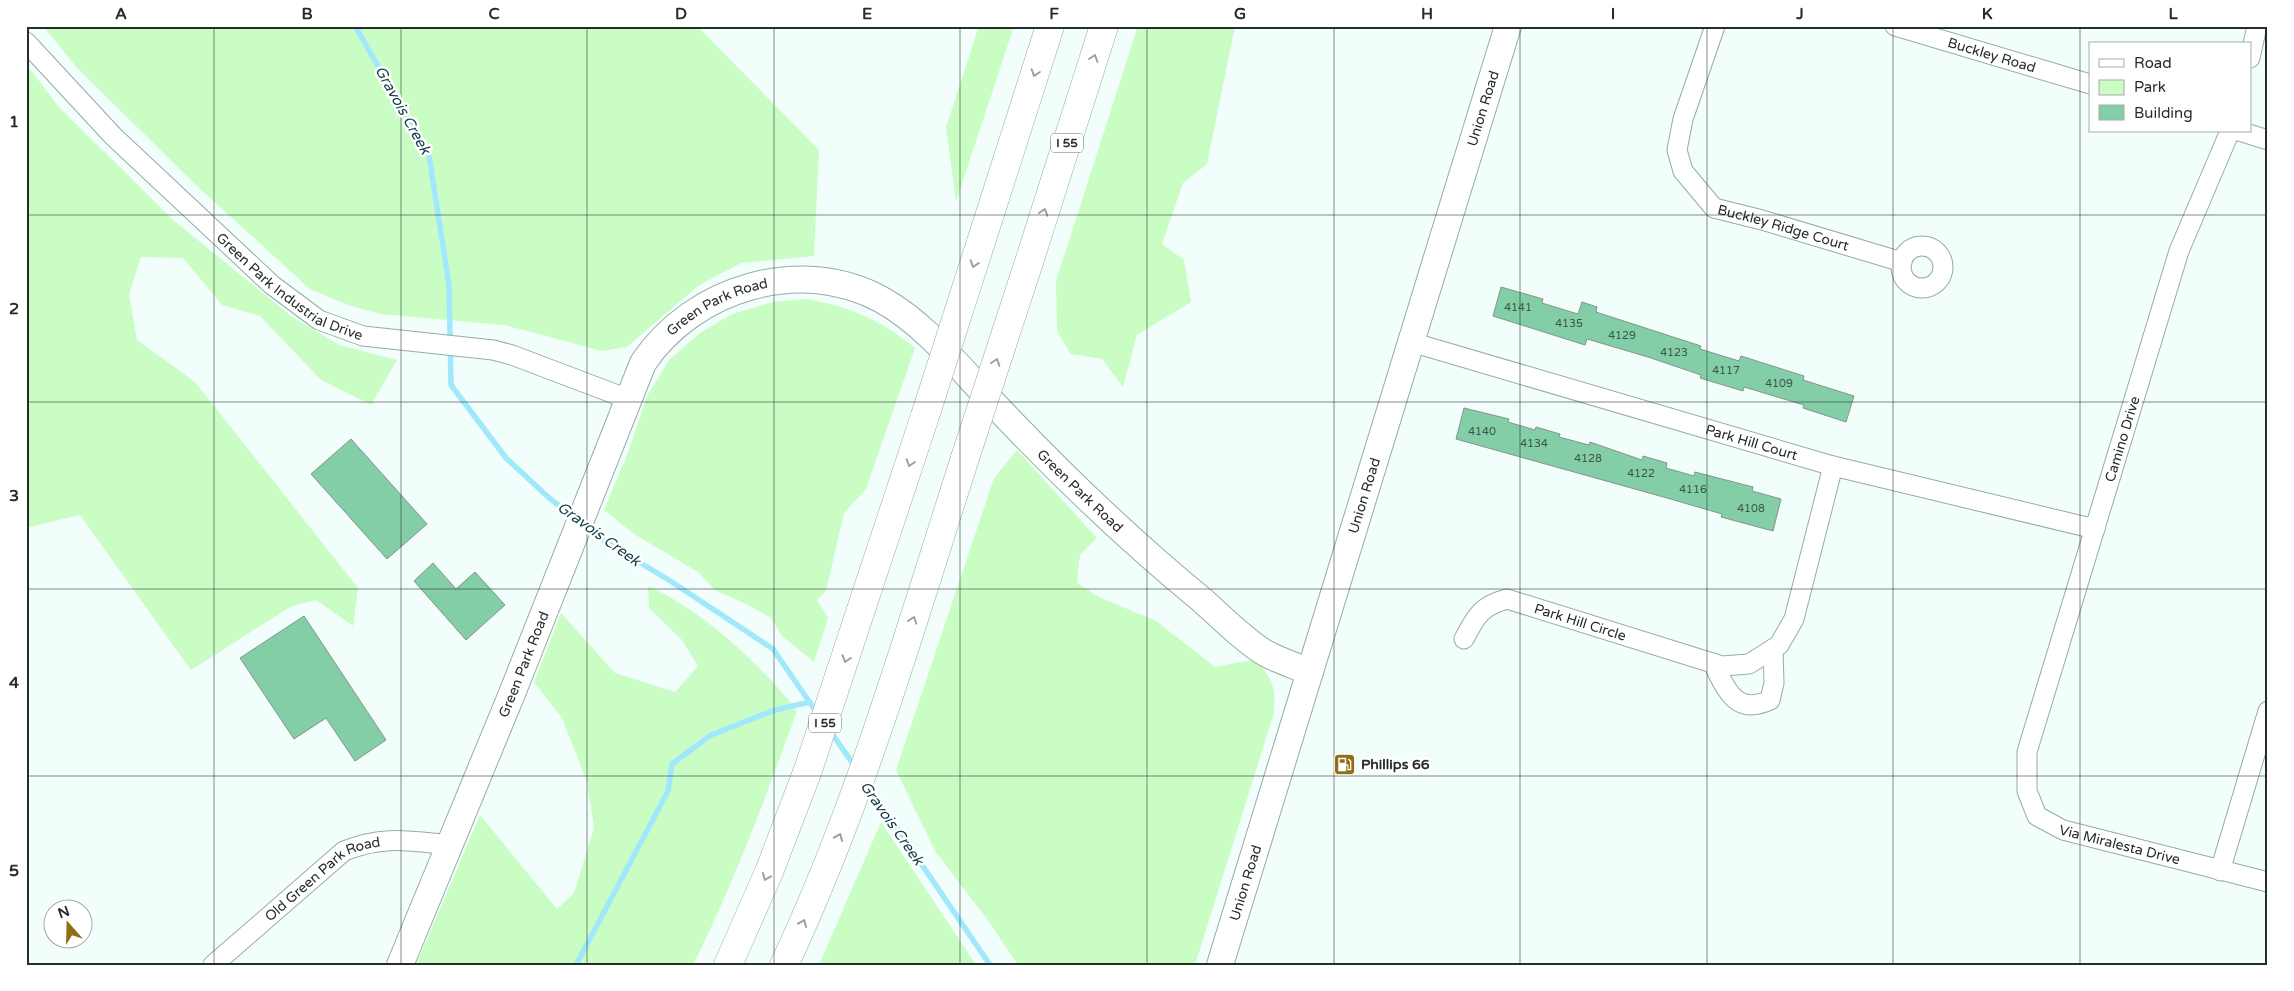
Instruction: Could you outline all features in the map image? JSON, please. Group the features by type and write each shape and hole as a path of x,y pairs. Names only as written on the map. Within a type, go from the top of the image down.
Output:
{"highway":[{"name":"I 55","path":"728,965 808,770 862,613 1050,26"},
{"name":"I 55","path":"784,965 821,882 847,814 898,666 1104,26"}],"street":[{"name":"Union Road","path":"1220,965 1508,26"},
{"name":"Buckley Ridge Court","path":"1715,26 1683,120 1677,150 1683,172 1714,208 1762,220 1902,262"},
{"name":"Buckley Road","path":"1895,26 2089,84"},
{"path":"2252,50 2258,26"},
{"name":"Green Park Industrial Drive","path":"26,42 112,136 292,302 319,320 342,330 397,341 493,350 520,357 628,399"},
{"name":"Camino Drive","path":"2027,752 2179,251 2230,132"},
{"path":"2242,132 2268,140"},
{"name":"Green Park Road","path":"400,965 643,363 654,346 691,314 712,302 742,290 797,279 826,280 860,289 890,306 928,336 1086,497 1150,557 1266,654 1310,672"},
{"name":"Park Hill Court","path":"1411,342 1833,466 2095,529"},
{"name":"Park Hill Circle","path":"1464,638 1476,616 1489,603 1507,599 1722,666 1749,664 1779,645 1794,620 1833,466"},
{"path":"1713,663 1729,694 1738,703 1756,706 1770,700 1774,683 1773,649"},
{"path":"2220,871 2268,711"},
{"name":"Via Miralesta Drive","path":"2027,752 2027,791 2037,816 2063,830 2268,882"},
{"name":"Old Green Park Road","path":"213,965 344,851 365,843 392,838 450,845"}],"green space":[{"path":"43,26 697,26 819,150 814,256 741,263 698,286 627,347 602,351 504,325 380,314 345,304 310,289 198,187 78,69"},
{"path":"979,26 1014,26 956,202 946,127"},
{"path":"1138,26 1235,26 1207,164 1183,183 1162,244 1184,260 1191,302 1137,335 1123,387 1102,359 1071,354 1057,331 1056,281"},
{"path":"26,64 59,107 172,219 291,316 339,345 397,360 371,405 321,380 260,316 222,305 183,258 141,257 129,294 137,340 195,382 358,588 353,626 316,600 292,606 191,670 80,515 26,528"},
{"path":"806,299 850,310 864,316 903,338 915,348 866,489 844,513 826,591 817,600 828,618 814,662 782,636 771,618 715,590 698,572 634,534 604,510 629,450 647,396 669,360 700,333 732,314 773,302"},
{"path":"1017,450 1097,538 1080,555 1077,583 1099,597 1156,621 1215,667 1256,659 1270,679 1274,692 1273,716 1195,965 1018,965 987,919 935,851 896,770 994,478"},
{"path":"648,586 689,609 729,640 766,675 797,711 736,871 693,965 416,965 480,815 557,909 574,893 594,828 587,782 562,718 534,682 561,613 615,673 675,692 698,666 682,640 649,608"},
{"path":"881,822 976,965 819,965"}],"building":[{"path":"1501,287 1543,299 1542,303 1578,314 1582,302 1597,307 1596,312 1701,346 1700,349 1739,361 1741,356 1804,376 1803,380 1854,396 1846,422 1803,408 1804,405 1744,387 1743,391 1700,378 1701,375 1648,357 1587,339 1585,345 1493,316"},
{"path":"1464,408 1509,419 1508,422 1535,430 1536,427 1560,434 1559,437 1589,445 1590,442 1642,460 1643,456 1667,463 1666,468 1694,476 1695,472 1753,487 1752,491 1781,499 1773,531 1721,517 1722,514 1667,498 1456,439"},
{"path":"351,439 427,524 387,559 311,474"},
{"path":"433,563 456,589 475,572 505,605 466,640 414,581"},
{"path":"304,616 386,740 355,761 326,718 294,739 240,658"}],"waterway":[{"name":"Gravois Creek","path":"355,26 429,155 449,285 451,385 506,458 548,497 575,518"},
{"name":"Gravois Creek","path":"586,527 606,542 672,582 773,649 817,713"},
{"path":"576,965 668,791 672,764 711,735 775,710 810,702"},
{"name":"Gravois Creek","path":"830,731 856,768"},
{"name":"Gravois Creek","path":"867,784 990,965"}],"place":[{"name":"Phillips 66","path":"1345,764"}]}
